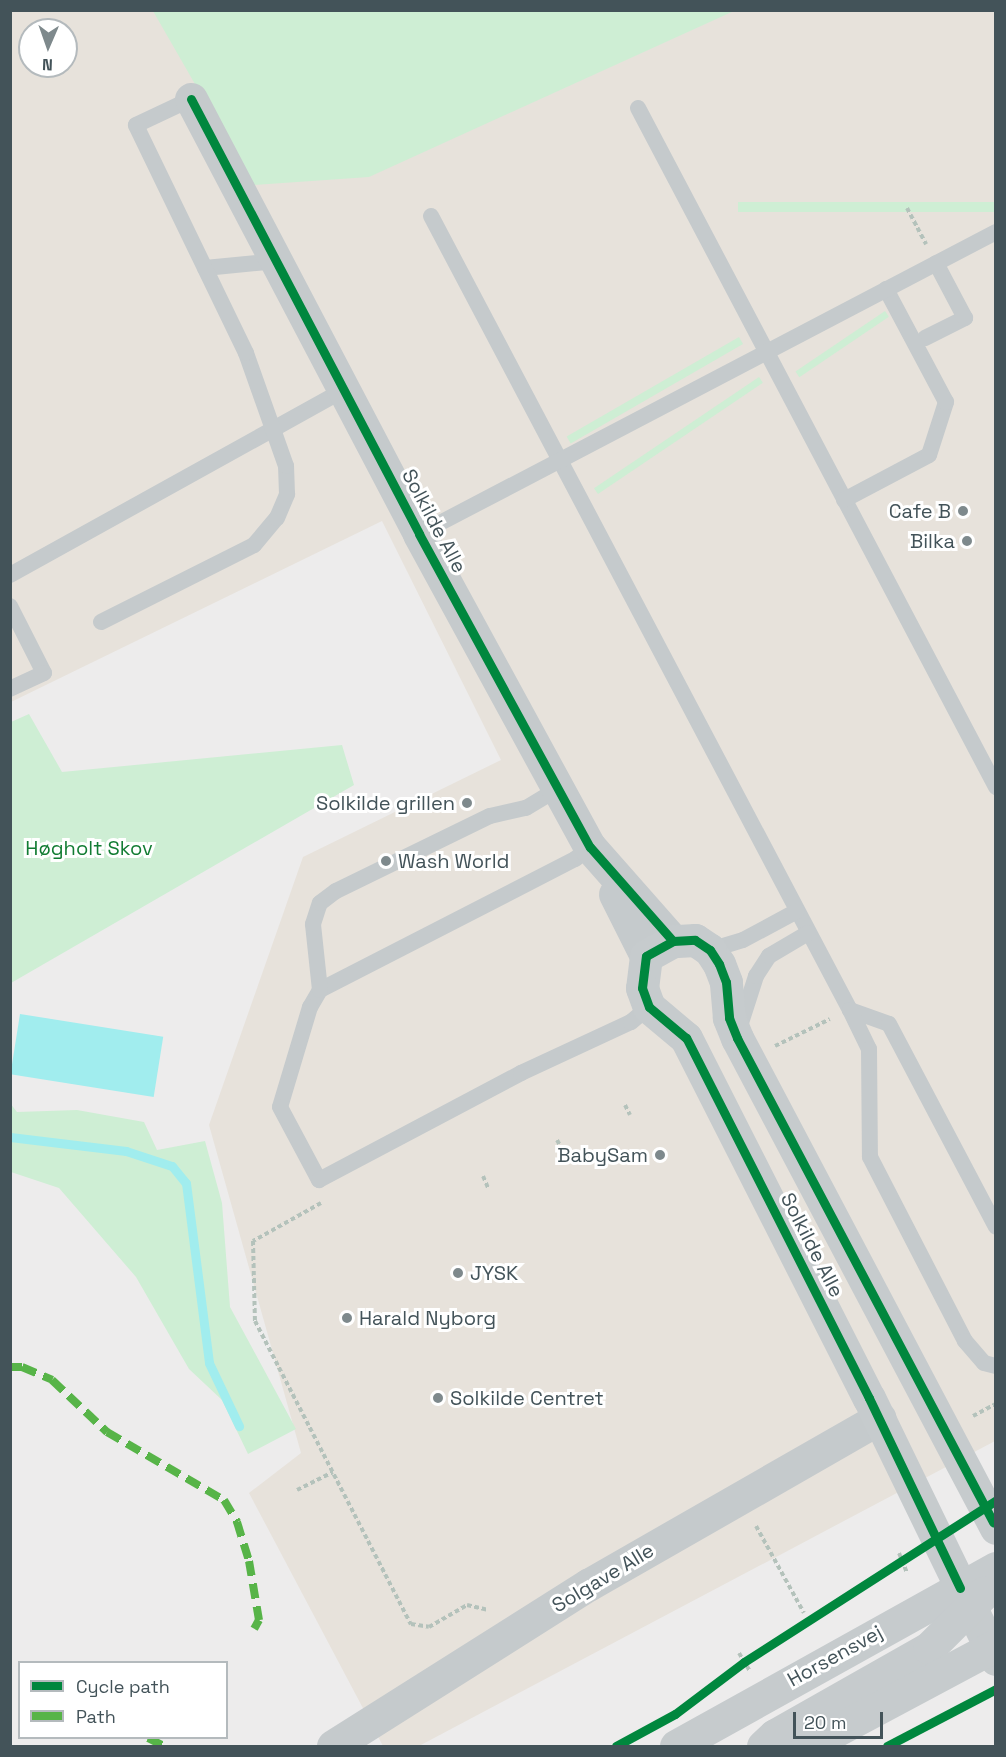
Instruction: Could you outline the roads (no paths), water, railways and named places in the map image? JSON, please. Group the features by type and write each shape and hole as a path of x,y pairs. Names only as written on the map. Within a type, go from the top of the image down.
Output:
{"street":[{"name":"Solkilde Alle","path":"191,99 345,388 419,534 558,789 595,854 660,948"},
{"path":"649,1007 642,988 660,948 695,940 710,950"},
{"name":"Solkilde Alle","path":"710,950 726,982 729,1018 737,1038 995,1523"},
{"name":"Solkilde Alle","path":"649,1007 686,1038 879,1418 966,1598 994,1647"},
{"name":"Solgave Alle","path":"333,1746 588,1585 879,1418"},
{"name":"Horsensvej","path":"676,1746 966,1598 996,1568"},
{"path":"763,1746 775,1735 929,1648 966,1598 996,1578"},
{"path":"807,1746 994,1647"}],"lane":[{"path":"101,622 254,545 277,518 287,494 286,466 246,353 136,125 191,99"},
{"path":"638,108 996,787"},
{"path":"431,216 850,1010 868,1049 870,1157 965,1341 984,1363 996,1366"},
{"path":"419,534 996,232"},
{"path":"205,268 277,261"},
{"path":"925,338 965,318 936,263"},
{"path":"844,500 929,455 946,402 886,289"},
{"path":"10,575 345,388"},
{"path":"10,606 44,673 10,689"},
{"path":"320,990 313,924 320,903 336,891 490,816 526,808 558,789"},
{"path":"595,854 574,859 320,990 310,1007 280,1107 319,1180 521,1073 631,1022 649,1007"},
{"path":"710,950 742,940 797,911"},
{"path":"737,1038 756,976 770,956 808,933"},
{"path":"850,1010 889,1024 996,1227"}],"water":[{"path":"20,1014 163,1037 154,1097 10,1074"}],"waterway":[{"path":"10,1137 126,1151 172,1166 186,1183 209,1363 239,1426"}],"place":[{"name":"Cafe B","path":"963,511"},
{"name":"Bilka","path":"967,541"},
{"name":"Solkilde grillen","path":"467,803"},
{"name":"Wash World","path":"386,861"},
{"name":"BabySam","path":"660,1155"},
{"name":"JYSK","path":"458,1273"},
{"name":"Harald Nyborg","path":"347,1318"},
{"name":"Solkilde Centret","path":"438,1398"}],"park label":[{"name":"Høgholt Skov","path":"89,848"}]}
